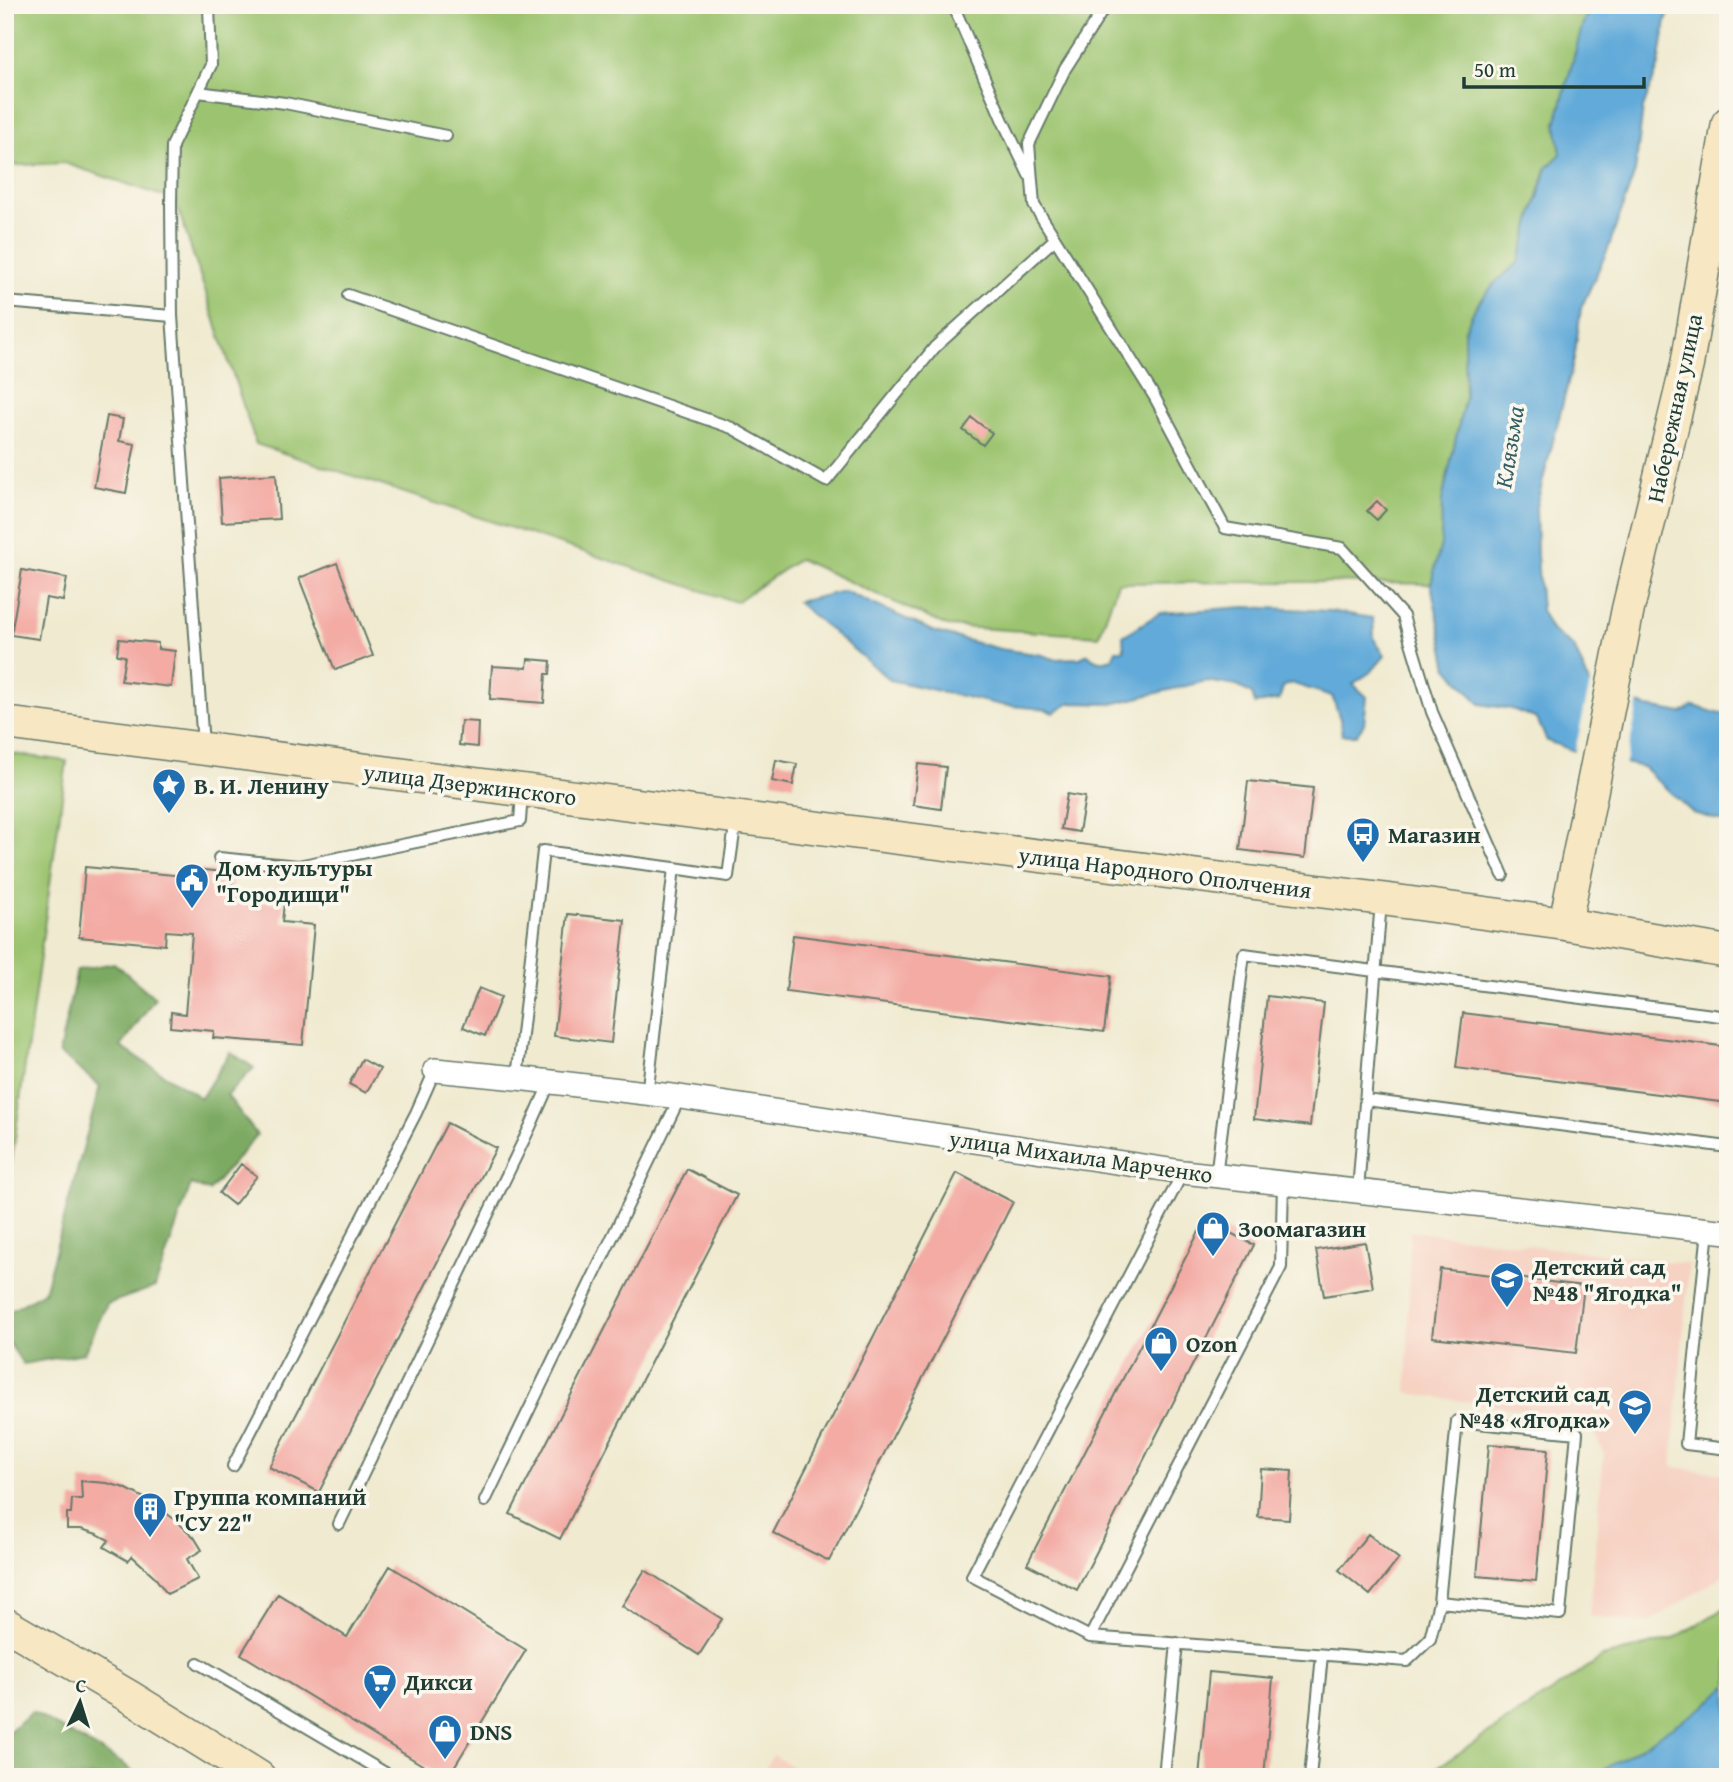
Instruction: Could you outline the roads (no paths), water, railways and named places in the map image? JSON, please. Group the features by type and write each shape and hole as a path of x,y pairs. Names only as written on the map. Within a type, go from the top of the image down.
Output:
{"street":[{"name":"Набережная улица","path":"1565,924 1628,609 1687,365 1725,154 1728,123"},
{"name":"улица Дзержинского","path":"5,723 601,801"},
{"name":"улица Народного Ополчения","path":"601,801 1382,899 1565,924 1728,952"},
{"name":"улица Михаила Марченко","path":"435,1070 680,1097 1183,1172 1718,1231"},
{"path":"5,1624 259,1777"}],"lane":[{"path":"203,749 172,316 172,146 211,65 209,5"},
{"path":"953,5 1032,181"},
{"path":"1106,5 1065,69 1029,145 1034,205 1154,397 1226,528 1342,548 1404,616 1432,712 1503,875"},
{"path":"198,92 285,103 446,136"},
{"path":"348,295 732,428 826,481 935,347 1055,239"},
{"path":"5,302 172,316"},
{"path":"219,858 298,866 520,821 522,790"},
{"path":"517,1078 542,851 728,876 736,818"},
{"path":"647,1094 674,869"},
{"path":"1358,1191 1382,899"},
{"path":"1216,1175 1244,954 1728,1017"},
{"path":"233,1466 416,1113 435,1070"},
{"path":"340,1524 550,1082"},
{"path":"485,1501 680,1097"},
{"path":"1366,1100 1728,1147"},
{"path":"1183,1172 972,1576 1090,1637 1407,1661 1430,1639 1439,1602 1457,1421 1577,1433 1560,1614 1439,1602"},
{"path":"1090,1637 1280,1266 1283,1183"},
{"path":"1718,1231 1686,1444 1728,1449"},
{"path":"1164,1777 1177,1643"},
{"path":"1310,1777 1322,1655"},
{"path":"198,1663 392,1777"}],"water":[{"name":"Клязьма","path":"1591,5 1673,5 1666,20 1659,65 1643,108 1635,172 1608,249 1581,308 1574,360 1536,507 1541,610 1551,630 1574,647 1590,685 1604,694 1648,707 1682,713 1693,706 1728,715 1728,823 1693,813 1643,767 1583,754 1547,741 1537,719 1512,709 1480,704 1448,668 1431,584 1441,544 1442,501 1465,397 1464,332 1476,306 1495,283 1519,262 1547,168 1561,154 1556,124 1583,23"},
{"path":"844,591 935,632 1000,649 1054,659 1080,658 1088,654 1099,661 1112,659 1116,650 1124,650 1123,636 1160,613 1246,607 1330,611 1373,618 1374,639 1385,656 1372,671 1353,684 1367,697 1364,724 1356,735 1342,735 1332,696 1291,683 1283,687 1279,700 1255,704 1252,694 1237,686 1206,681 1112,704 1071,703 1053,713 1045,709 1001,705 890,680 797,602"},
{"path":"1728,1685 1728,1777 1593,1777 1705,1706"}],"place":[{"name":"В. И. Ленину","path":"169,815"},
{"name":"Магазин","path":"1363,864"},
{"name":"Дом культуры \"Городищи\"","path":"192,910"},
{"name":"Зоомагазин","path":"1213,1258"},
{"name":"Детский сад №48 \"Ягодка\"","path":"1507,1309"},
{"name":"Ozon","path":"1161,1373"},
{"name":"Детский сад №48 «Ягодка»","path":"1635,1436"},
{"name":"Группа компаний \"СУ 22\"","path":"150,1539"},
{"name":"Дикси","path":"380,1711"},
{"name":"DNS","path":"445,1761"}]}
